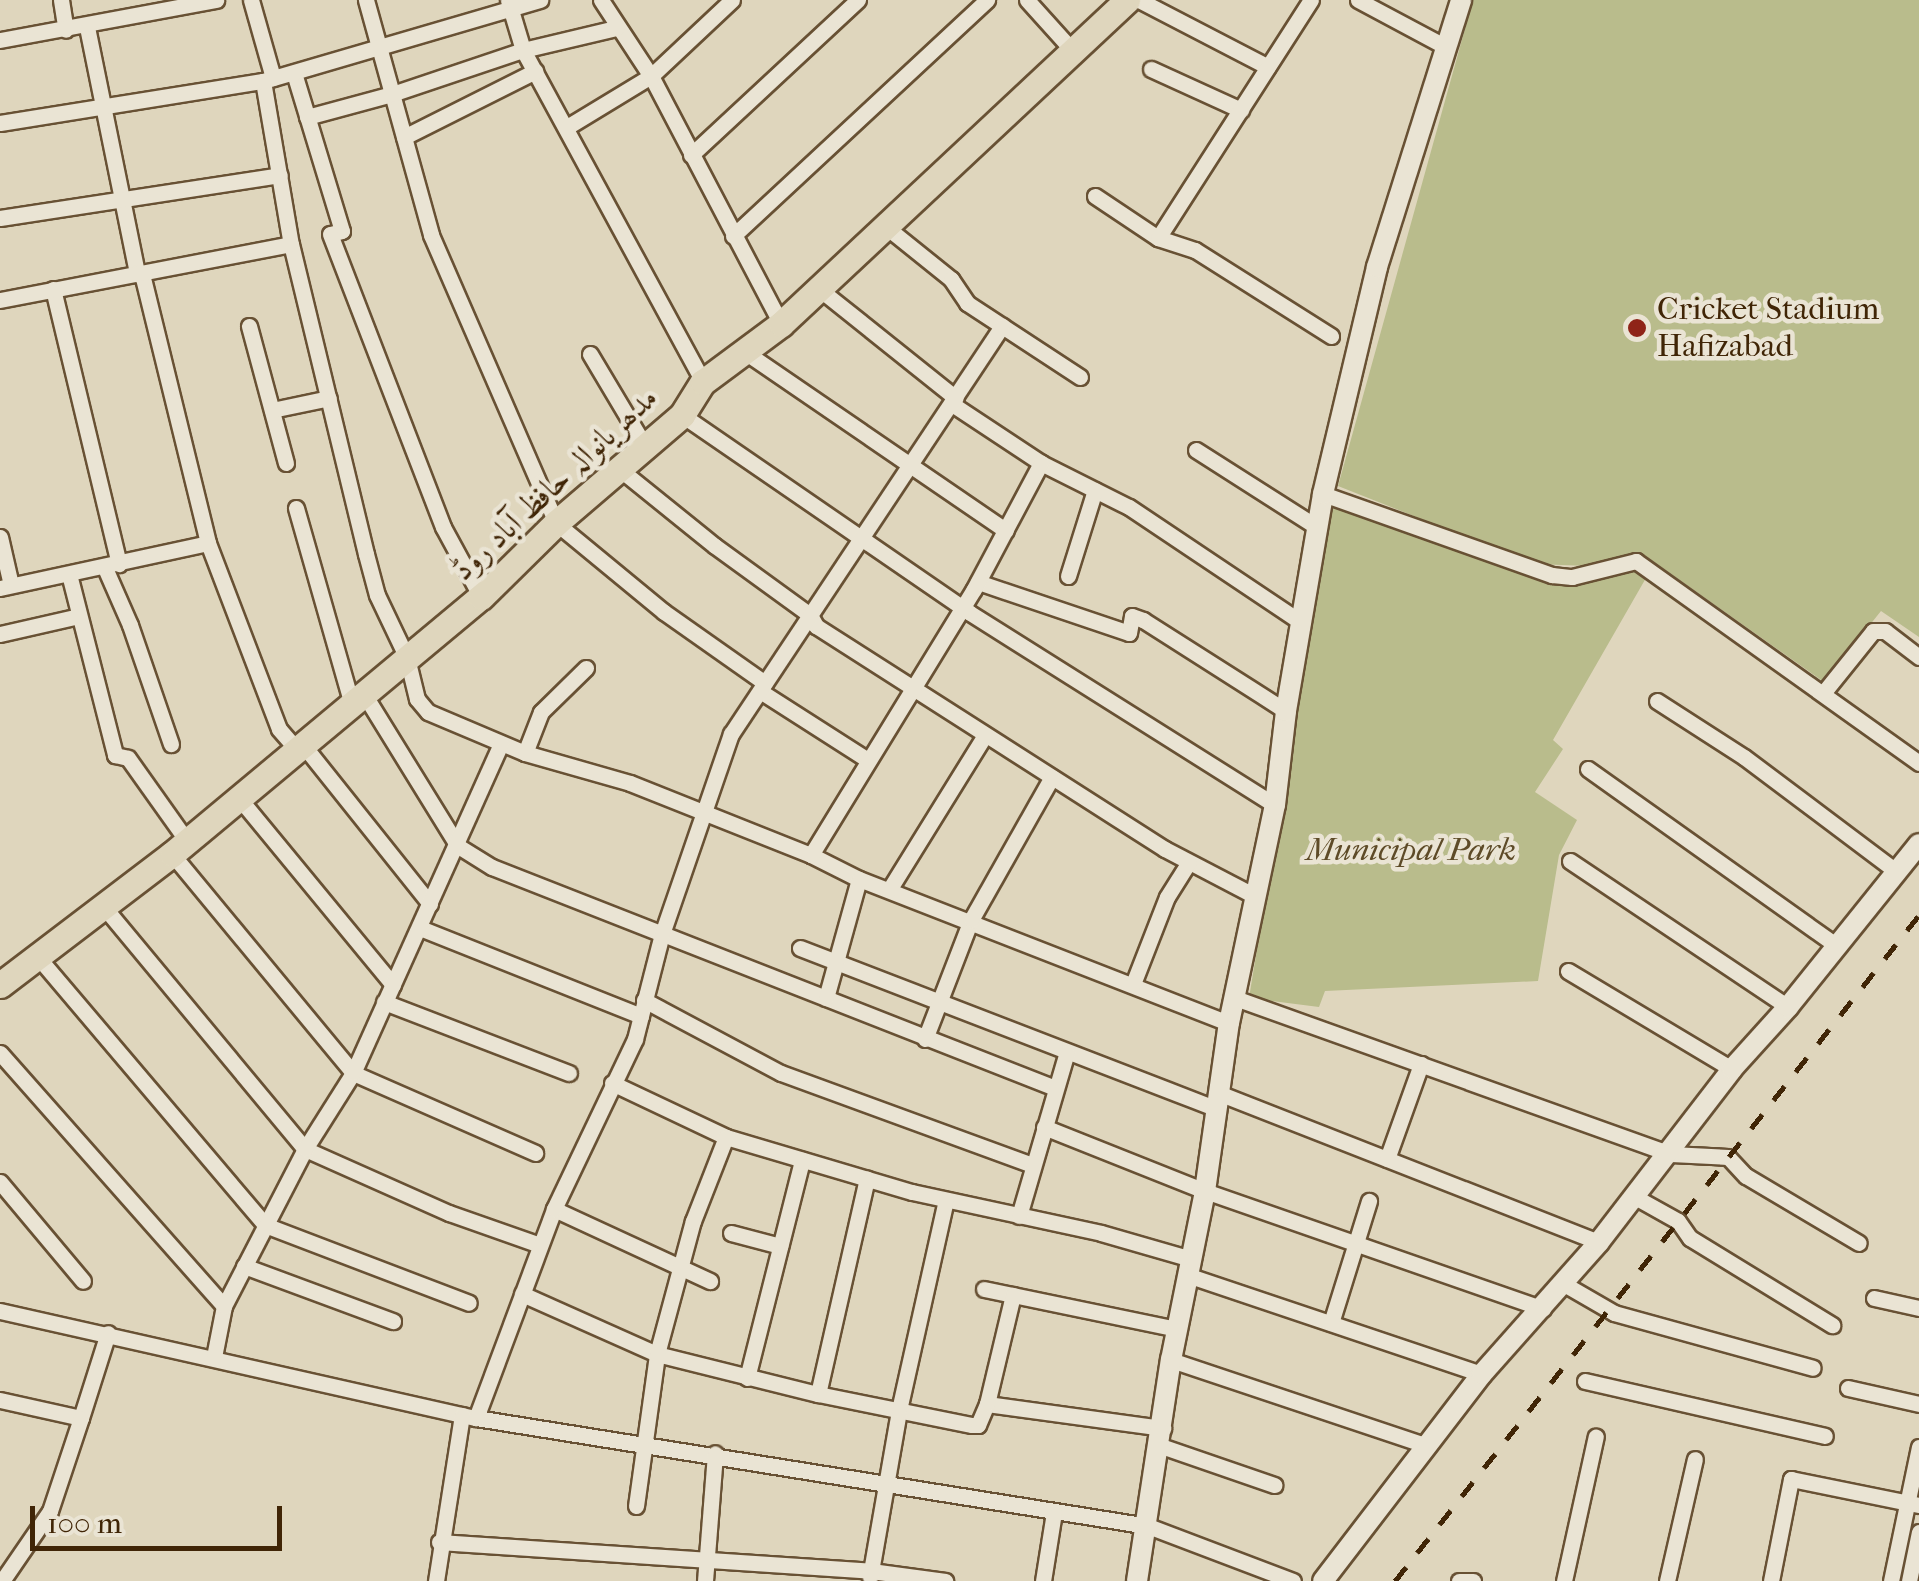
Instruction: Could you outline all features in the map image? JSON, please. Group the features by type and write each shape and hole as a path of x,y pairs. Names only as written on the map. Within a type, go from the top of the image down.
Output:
{"main road":[{"name":"مدھریانوالہ حافظ آباد روڈ","path":"0,985 180,847 481,597 556,523 622,471 682,415 703,382 780,324 1127,0"}],"street":[{"path":"61,0 66,30"},
{"path":"0,40 87,26 153,6 216,0"},
{"path":"250,0 268,80 291,244 377,595 407,658 417,699 428,712 525,753 630,783 811,855 860,879 1229,1023"},
{"path":"366,0 431,235 556,523 664,612 868,760"},
{"path":"0,123 268,80 380,50 508,4 540,0"},
{"path":"567,126 651,76 732,0"},
{"path":"692,154 858,0"},
{"path":"734,236 987,0"},
{"path":"1027,0 1072,50"},
{"path":"1139,0 1268,67"},
{"path":"1158,238 1311,0"},
{"path":"1358,0 1444,46"},
{"path":"1137,1581 1171,1360 1206,1191 1229,1023 1275,806 1316,527 1378,267 1461,0"},
{"path":"508,4 523,50 703,382"},
{"path":"608,4 616,28 651,76 780,324"},
{"path":"87,26 137,272 143,278 208,543 279,728 301,749 430,904"},
{"path":"307,117 392,94 523,50 616,28"},
{"path":"1151,69 1241,110"},
{"path":"404,137 534,71"},
{"path":"294,73 342,231 330,234 444,527 481,597"},
{"path":"0,218 280,175"},
{"path":"1095,196 1158,238 1195,250 1331,336"},
{"path":"885,226 952,279 967,303 1080,377"},
{"path":"0,300 291,244"},
{"path":"818,288 954,401 1041,463 1129,507 1302,624"},
{"path":"53,289 112,566 171,744"},
{"path":"248,326 286,463"},
{"path":"436,1581 439,1542 469,1416 554,1209 635,1039 662,934 731,734 860,534 911,466 1002,326"},
{"path":"746,352 1006,531"},
{"path":"590,354 646,448"},
{"path":"272,410 329,398"},
{"path":"682,415 960,606 1275,806"},
{"path":"1196,450 1316,527"},
{"path":"811,855 978,582 1041,463"},
{"path":"622,471 810,615 816,626 1052,778 1189,862 1255,896"},
{"path":"1068,576 1095,490"},
{"path":"1323,494 1552,575 1572,576 1636,562 1919,763"},
{"path":"296,508 358,699 458,846 492,868 1056,1088"},
{"path":"0,537 6,587 208,543"},
{"path":"68,574 114,755 128,758 180,847 354,1073 534,1153"},
{"path":"978,582 1128,633 1132,616 1143,620 1286,712"},
{"path":"0,634 79,616"},
{"path":"1824,692 1874,631 1885,631 1919,656"},
{"path":"525,753 541,712 586,668"},
{"path":"1657,701 1744,757 1897,872"},
{"path":"889,890 984,735"},
{"path":"214,1357 224,1306 305,1148 354,1073 501,744"},
{"path":"1588,769 1837,946"},
{"path":"924,1039 971,920 1052,778"},
{"path":"239,798 393,984"},
{"path":"1322,1581 1482,1374 1636,1197 1732,1069 1788,1007 1919,844"},
{"path":"1570,861 1788,1007"},
{"path":"1133,984 1167,897 1189,862"},
{"path":"826,998 860,879"},
{"path":"104,907 305,1148 449,1214 540,1245"},
{"path":"420,928 642,1008 780,1074 1032,1165"},
{"path":"800,948 1067,1052 1387,1159 1598,1242"},
{"path":"38,956 265,1225 469,1303"},
{"path":"1568,970 1732,1069"},
{"path":"1235,998 1671,1154 1728,1157 1746,1176 1859,1243"},
{"path":"384,1002 569,1074"},
{"path":"1019,1216 1067,1052"},
{"path":"0,1053 224,1306"},
{"path":"1387,1159 1420,1064"},
{"path":"612,1084 726,1137 868,1179 1019,1216 1189,1267 1330,1323 1482,1374"},
{"path":"1044,1127 1206,1191 1542,1309"},
{"path":"636,1506 657,1354 692,1221 726,1137"},
{"path":"747,1378 802,1160"},
{"path":"818,1394 868,1179"},
{"path":"0,1182 83,1281"},
{"path":"1636,1197 1678,1221 1690,1238 1832,1325"},
{"path":"870,1576 884,1482 946,1200"},
{"path":"1330,1323 1370,1200"},
{"path":"554,1209 680,1271 710,1281"},
{"path":"731,1233 780,1246"},
{"path":"244,1266 394,1321"},
{"path":"1564,1284 1614,1313 1814,1368"},
{"path":"984,1288 1177,1329"},
{"path":"522,1294 657,1354 818,1394 978,1425 988,1404 1013,1295"},
{"path":"1874,1298 1919,1308"},
{"path":"0,1311 469,1416 1148,1526 1294,1581"},
{"path":"2,1581 50,1511 108,1333"},
{"path":"1171,1360 1428,1446"},
{"path":"1585,1381 1825,1436"},
{"path":"1848,1388 1919,1404"},
{"path":"0,1400 81,1418"},
{"path":"988,1404 1162,1437 1274,1485"},
{"path":"1564,1581 1596,1436"},
{"path":"1891,1581 1913,1503 1919,1447"},
{"path":"705,1581 715,1453"},
{"path":"1668,1581 1695,1459"},
{"path":"1770,1581 1791,1478 1913,1503"},
{"path":"1043,1581 1054,1512"},
{"path":"1909,1581 1919,1532"},
{"path":"439,1542 945,1581"}],"green space":[{"path":"1473,0 1919,0 1919,637 1881,611 1824,682 1640,552 1588,566 1535,564 1338,486"},
{"name":"Municipal Park","path":"1330,503 1569,586 1621,571 1635,570 1646,578 1553,740 1563,749 1535,792 1577,820 1559,855 1538,981 1325,991 1319,1007 1249,998"}],"railway":[{"path":"1395,1581 1919,915"}],"place":[{"name":"Cricket Stadium Hafizabad","path":"1637,328"}]}
